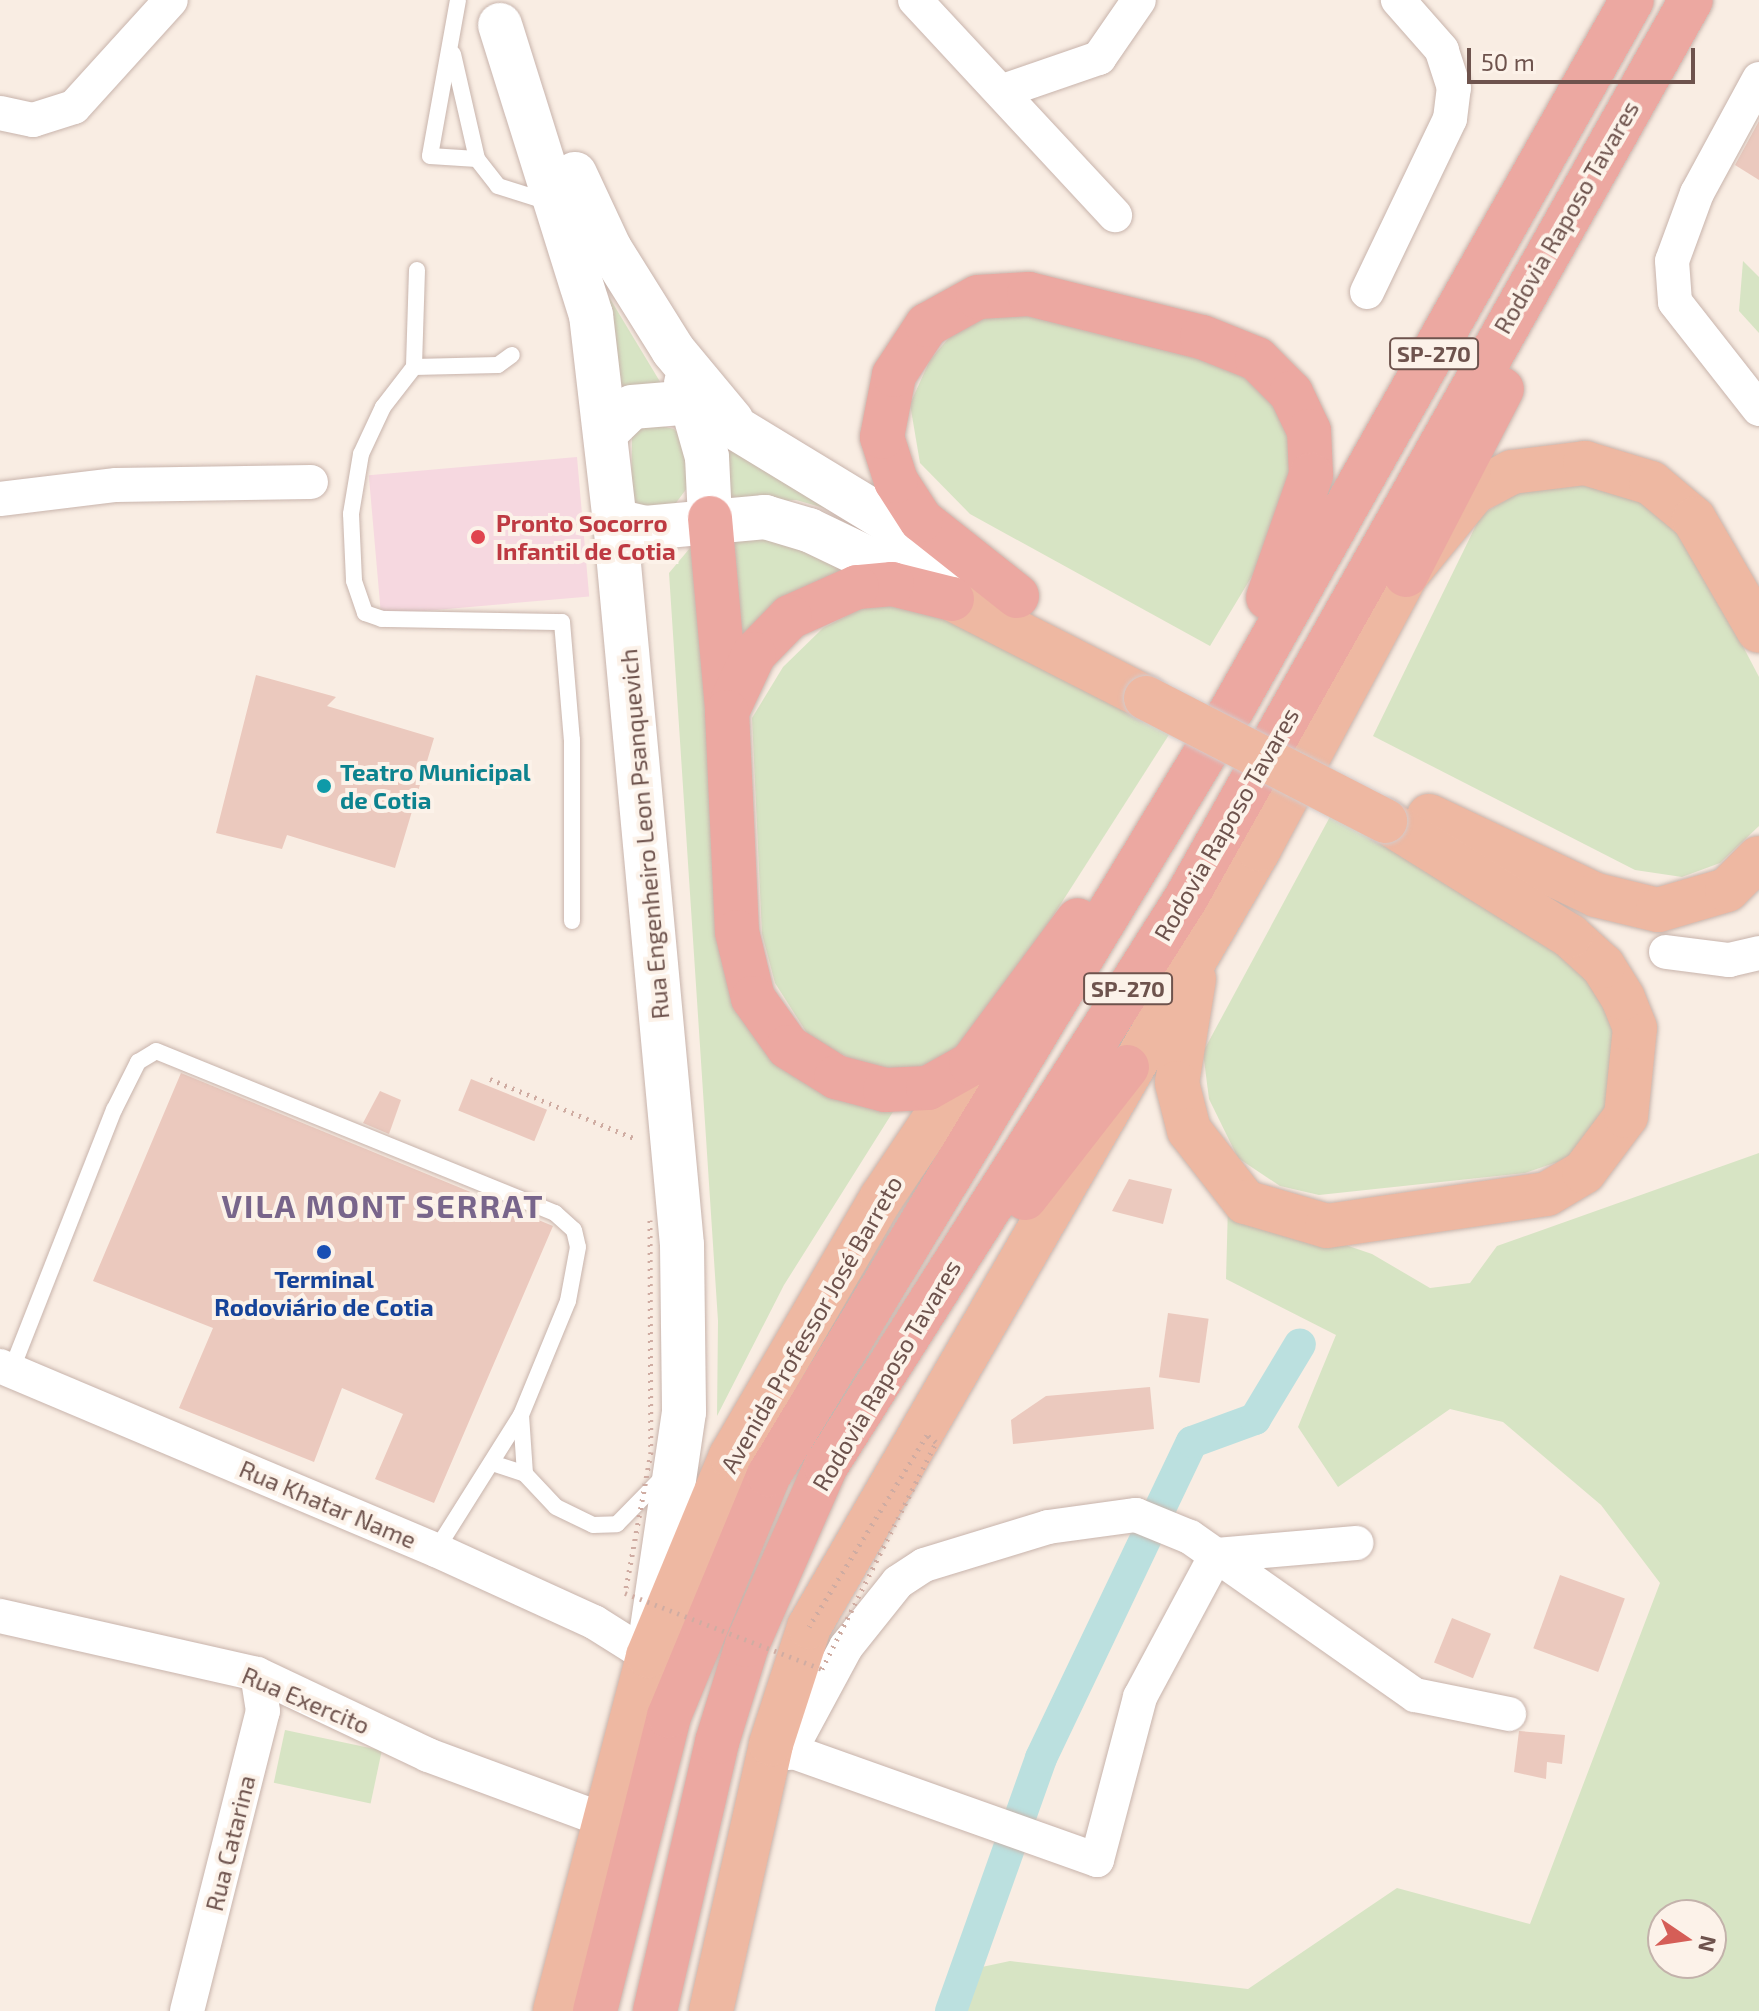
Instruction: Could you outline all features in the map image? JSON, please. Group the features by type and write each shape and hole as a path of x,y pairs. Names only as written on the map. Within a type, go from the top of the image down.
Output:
{"highway":[{"name":"Rodovia Raposo Tavares","path":"595,2011 669,1716 762,1490 1234,706 1632,0"},
{"name":"Rodovia Raposo Tavares","path":"655,2011 688,1853 747,1645 826,1466 1186,898 1489,347 1691,0"},
{"path":"1406,575 1668,43"},
{"path":"1151,687 1017,596 921,520 896,481 882,437 894,375 927,325 978,297 1029,294 1202,337 1257,359 1297,406 1309,431 1311,475 1234,706"},
{"name":"Rodovia Raposo Tavares","path":"1127,1067 1202,945 1406,575 1474,492 1512,472 1585,463 1651,483 1694,519 1759,631"},
{"path":"710,518 727,712 737,932 753,998 788,1047 836,1077 885,1090 928,1088 971,1064 1072,926 1127,882"},
{"path":"727,712 754,654 790,617 823,599 892,584 952,599 1151,687 1388,810 1596,895 1658,910 1727,890 1759,858"},
{"path":"1202,945 1177,1083 1189,1130 1245,1202 1327,1226 1547,1194 1584,1172 1626,1116 1635,1028 1623,998 1603,966 1570,936 1388,810"},
{"name":"Avenida Professor José Barreto","path":"555,2011 601,1819 648,1656 731,1456 882,1197 971,1064"},
{"path":"747,1645 1025,1197 1127,1067"},
{"path":"711,2011 809,1627 1127,1067"}],"main road":[{"name":"Rua Engenheiro Leon Psanquevich","path":"494,12 562,205 591,315 615,521 682,1245 681,1454 648,1656"},
{"name":"Rua Engenheiro Leon Psanquevich","path":"494,12 610,249 673,350"},
{"path":"673,350 693,402 707,457 710,518"},
{"path":"673,350 732,421"},
{"path":"605,433 632,407 693,402 732,421 864,510 1017,596"},
{"path":"615,521 645,528 710,518 765,517 809,530 952,599"}],"street":[{"path":"0,113 33,120 74,107 171,0"},
{"path":"915,0 1003,91 1115,215"},
{"path":"1003,91 1099,58 1139,0"},
{"path":"1367,292 1450,119 1454,88 1442,50 1398,0"},
{"path":"1759,79 1697,193 1672,261 1675,302 1759,409"},
{"path":"0,499 116,485 311,482"},
{"path":"1666,952 1729,960 1759,953"},
{"name":"Rua Khatar Name","path":"6,1368 436,1550 594,1622 648,1656"},
{"path":"1203,1546 1140,1697 1097,1860 780,1749 846,1647 898,1582 924,1565 1048,1527 1136,1515 1203,1546 1415,1695 1509,1714"},
{"path":"1203,1546 1356,1543"},
{"name":"Rua Exercito","path":"0,1616 257,1674 428,1755 601,1819"},
{"name":"Rua Catarina","path":"187,2011 263,1711 257,1674"}],"lane":[{"path":"458,0 453,54 430,156 477,159"},
{"path":"453,54 477,159 498,186 562,205"},
{"path":"417,270 414,367 383,407 361,454 351,514 354,581 365,613 382,619 562,622 572,740 572,921"},
{"path":"414,367 498,365 512,355"},
{"path":"6,1368 114,1110 138,1062 156,1051 555,1213 574,1230 568,1301 521,1415 436,1550"},
{"path":"521,1415 525,1474"},
{"path":"492,1463 525,1474 556,1507 593,1525 617,1524 681,1454"}],"path":[{"path":"490,1079 643,1141"},
{"path":"650,1220 651,1452 625,1593 822,1669 936,1442 927,1435 809,1627"}],"shaded area":[{"name":"Pronto Socorro Infantil de Cotia","path":"577,457 589,596 381,615 369,475"}],"green space":[{"path":"1743,261 1759,277 1759,333 1739,311"},
{"path":"609,297 665,390 622,388"},
{"path":"1033,309 1246,368 1277,396 1293,436 1288,489 1264,556 1210,646 970,514 920,463 910,404 930,360 953,333 988,316"},
{"path":"648,423 674,429 684,440 690,484 670,511 631,510 632,435"},
{"path":"727,432 849,515 796,500 731,505"},
{"path":"1532,484 1627,485 1675,516 1759,677 1759,826 1720,863 1682,877 1635,870 1373,736 1481,515"},
{"path":"751,528 886,576 736,661 727,536"},
{"path":"695,542 722,964 753,1027 896,1107 784,1285 717,1416 718,1321 669,573"},
{"path":"876,601 949,613 1172,730 961,1060 914,1073 863,1064 812,1041 775,983 762,934 752,718 783,667 823,628"},
{"path":"1332,813 1601,974 1622,1010 1622,1095 1578,1155 1525,1173 1319,1195 1280,1186 1238,1158 1209,1099 1203,1052"},
{"path":"1759,1153 1759,2011 951,2011 963,1971 1010,1961 1248,1989 1397,1888 1530,1924 1660,1583 1601,1505 1503,1422 1450,1409 1338,1487 1298,1427 1336,1335 1226,1279 1228,1205 1372,1254 1430,1288 1470,1283 1497,1246"},
{"path":"285,1730 382,1751 371,1803 274,1783"}],"building":[{"path":"1759,121 1759,180 1735,165"},
{"name":"Teatro Municipal de Cotia","path":"256,675 336,697 327,706 434,738 395,868 287,835 282,849 216,833"},
{"name":"Terminal Rodoviário de Cotia","path":"181,1073 553,1226 434,1503 375,1479 403,1414 342,1388 314,1462 179,1408 213,1328 93,1281"},
{"path":"471,1079 547,1110 534,1141 458,1111"},
{"path":"380,1091 401,1100 389,1134 363,1123"},
{"path":"1129,1179 1172,1189 1163,1224 1112,1211"},
{"path":"1168,1313 1209,1319 1200,1383 1159,1377"},
{"path":"1150,1387 1154,1429 1013,1444 1011,1420 1046,1396"},
{"path":"1560,1575 1625,1599 1598,1672 1533,1648"},
{"path":"1452,1618 1491,1634 1473,1678 1434,1663"},
{"path":"1519,1731 1565,1735 1562,1764 1547,1762 1546,1779 1514,1772"}],"waterway":[{"path":"951,2011 1041,1758 1192,1442 1255,1419 1300,1344"}],"place":[{"name":"Pronto Socorro Infantil de Cotia","path":"478,537"},
{"name":"Teatro Municipal de Cotia","path":"324,786"},
{"name":"Terminal Rodoviário de Cotia","path":"324,1252"}],"district":[{"name":"VILA MONT SERRAT","path":"383,1205"}]}
